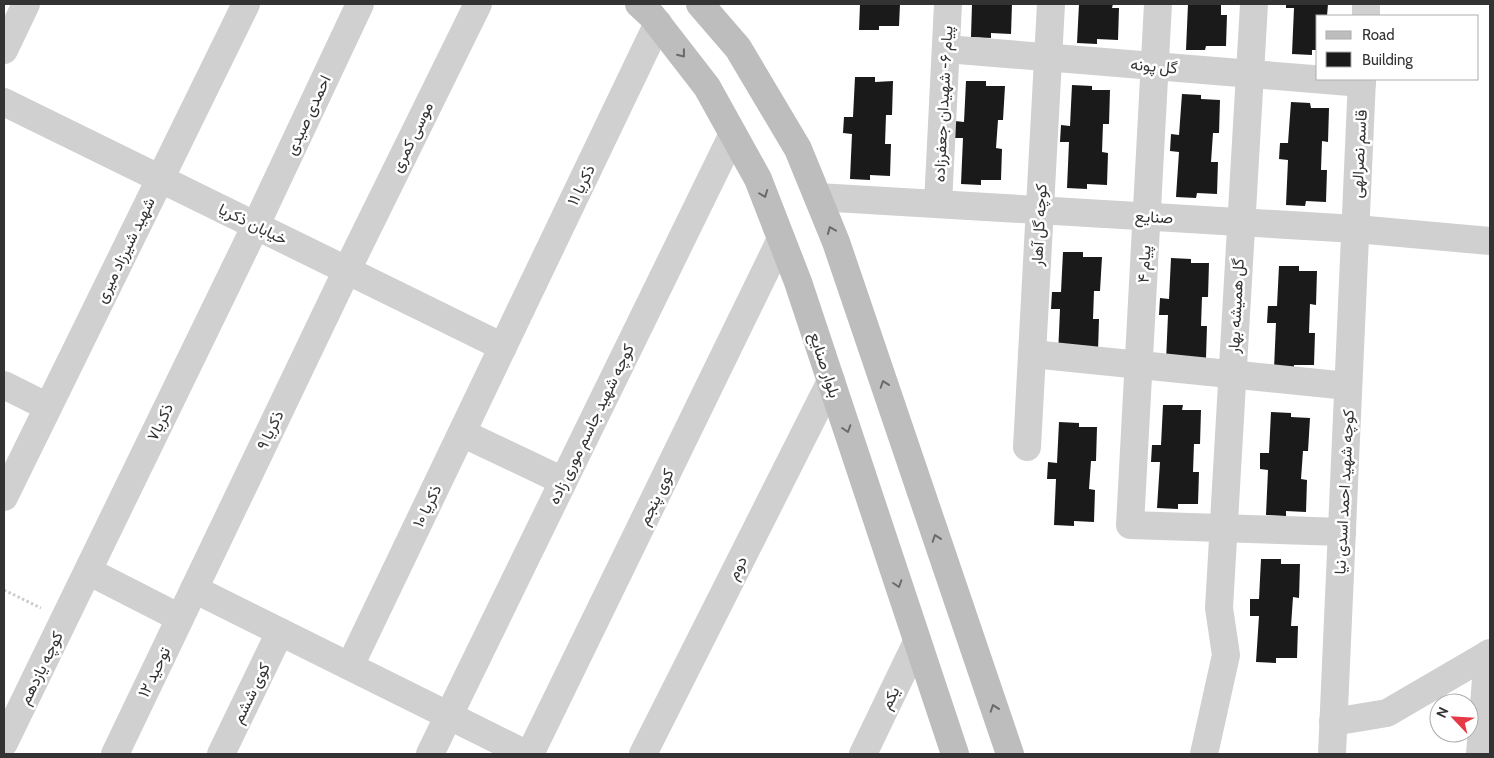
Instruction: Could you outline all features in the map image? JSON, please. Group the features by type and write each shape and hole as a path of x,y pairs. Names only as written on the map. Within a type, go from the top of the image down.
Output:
{"street":[{"path":"4,50 26,4"},
{"name":"شهید شیرزاد میری","path":"4,497 246,4"},
{"name":"احمدی صیدی","path":"256,226 360,4"},
{"name":"موسی کمری","path":"347,270 478,4"},
{"name":"بلوار صنایع","path":"639,4 658,23 707,87 758,179 798,282 955,754"},
{"path":"700,4 738,48 798,149 818,197 836,242 1010,754"},
{"name":"پیام ۶- شهیدان جعفرزاده","path":"938,204 948,4"},
{"name":"کوچه گل آهار","path":"1027,447 1052,4"},
{"name":"پیام ۴","path":"1158,4 1130,525 1223,528"},
{"name":"گل همیشه بهار","path":"1204,754 1226,655 1219,608 1254,4"},
{"name":"ذکریا ۱۱","path":"503,347 658,23"},
{"name":"گل پونه","path":"946,49 1316,78"},
{"name":"گل پونه","path":"1346,80 1362,81"},
{"name":"قاسم نصرالهی","path":"1356,229 1362,81"},
{"name":"خیابان ذکریا","path":"4,102 503,347"},
{"name":"کوچه شهید جاسم موری زاده","path":"430,754 733,134"},
{"name":"صنایع","path":"818,197 1356,229 1490,241"},
{"name":"ذکریا۷","path":"64,619 256,226"},
{"name":"کوچه شهید احمد اسدی نیا","path":"1332,754 1356,229"},
{"name":"کوی پنجم","path":"530,754 781,239"},
{"name":"ذکریا ۹","path":"194,589 347,270"},
{"name":"ذکریا ۱۰","path":"350,666 503,347"},
{"path":"1032,354 1348,386"},
{"name":"دوم","path":"646,753 831,381"},
{"path":"4,385 48,407"},
{"path":"462,432 563,481"},
{"path":"1223,528 1342,532"},
{"path":"88,571 180,618"},
{"path":"194,589 526,754"},
{"name":"توحید ۱۲","path":"115,754 194,589"},
{"name":"کوچه یازدهم","path":"4,744 64,619"},
{"name":"کوی ششم","path":"221,754 280,632"},
{"name":"یکم","path":"863,754 918,642"},
{"path":"1333,722 1387,713 1416,698 1489,654"},
{"path":"1480,754 1489,654"}],"path":[{"path":"4,590 64,619"}],"building":[{"path":"860,4 900,4 899,26 879,26 879,30 859,30"},
{"path":"972,4 1012,4 1011,34 991,33 991,38 971,37"},
{"path":"1079,4 1113,4 1112,8 1119,8 1118,40 1097,39 1097,44 1077,43"},
{"path":"1188,4 1221,4 1221,15 1227,15 1226,46 1206,46 1205,50 1186,50"},
{"path":"1286,4 1328,4 1327,15 1316,15 1316,50 1312,50 1312,55 1292,54 1294,8 1286,8"},
{"path":"855,77 875,77 875,82 893,81 892,115 886,115 885,144 891,144 890,176 870,175 870,180 850,179 852,134 843,133 844,117 853,117"},
{"path":"966,81 986,81 986,86 1005,86 1003,120 998,120 996,148 1002,149 1001,180 981,180 981,185 961,184 963,138 954,138 955,121 964,122"},
{"path":"1072,85 1092,86 1092,90 1110,90 1109,124 1103,124 1102,152 1108,153 1107,185 1087,184 1087,189 1067,188 1069,142 1060,142 1061,125 1070,126"},
{"path":"1182,94 1201,95 1201,99 1220,100 1219,133 1213,133 1211,162 1218,162 1217,194 1197,193 1196,198 1176,197 1179,152 1170,151 1171,134 1179,135"},
{"path":"1291,102 1310,103 1311,108 1329,108 1328,142 1322,141 1321,170 1327,170 1326,202 1306,201 1305,206 1286,205 1288,160 1279,159 1280,143 1288,143"},
{"path":"1063,252 1083,252 1083,257 1102,257 1100,291 1094,291 1093,319 1099,319 1098,351 1058,355 1060,309 1051,309 1052,292 1061,292"},
{"path":"1171,258 1191,259 1191,263 1209,263 1208,297 1202,297 1201,326 1207,326 1206,358 1186,357 1166,361 1168,315 1159,315 1160,298 1169,299"},
{"path":"1279,266 1299,266 1299,271 1317,271 1316,305 1310,304 1309,333 1315,333 1314,365 1294,365 1294,370 1274,369 1276,323 1267,323 1268,306 1277,306"},
{"path":"1163,405 1183,405 1182,410 1201,410 1200,444 1194,444 1193,472 1199,472 1198,504 1178,504 1178,509 1157,508 1160,462 1151,462 1152,445 1161,445"},
{"path":"1271,412 1291,413 1291,417 1310,418 1308,451 1303,451 1301,479 1307,480 1306,512 1286,511 1286,516 1266,515 1268,470 1260,469 1260,453 1269,453"},
{"path":"1059,422 1079,423 1079,427 1097,427 1096,461 1091,461 1089,489 1095,490 1094,522 1074,521 1074,526 1054,525 1056,479 1047,479 1048,462 1057,463"},
{"path":"1261,559 1281,559 1281,564 1300,564 1299,598 1293,597 1291,626 1298,626 1297,658 1276,658 1276,663 1256,662 1259,616 1250,616 1250,599 1259,599"}]}
